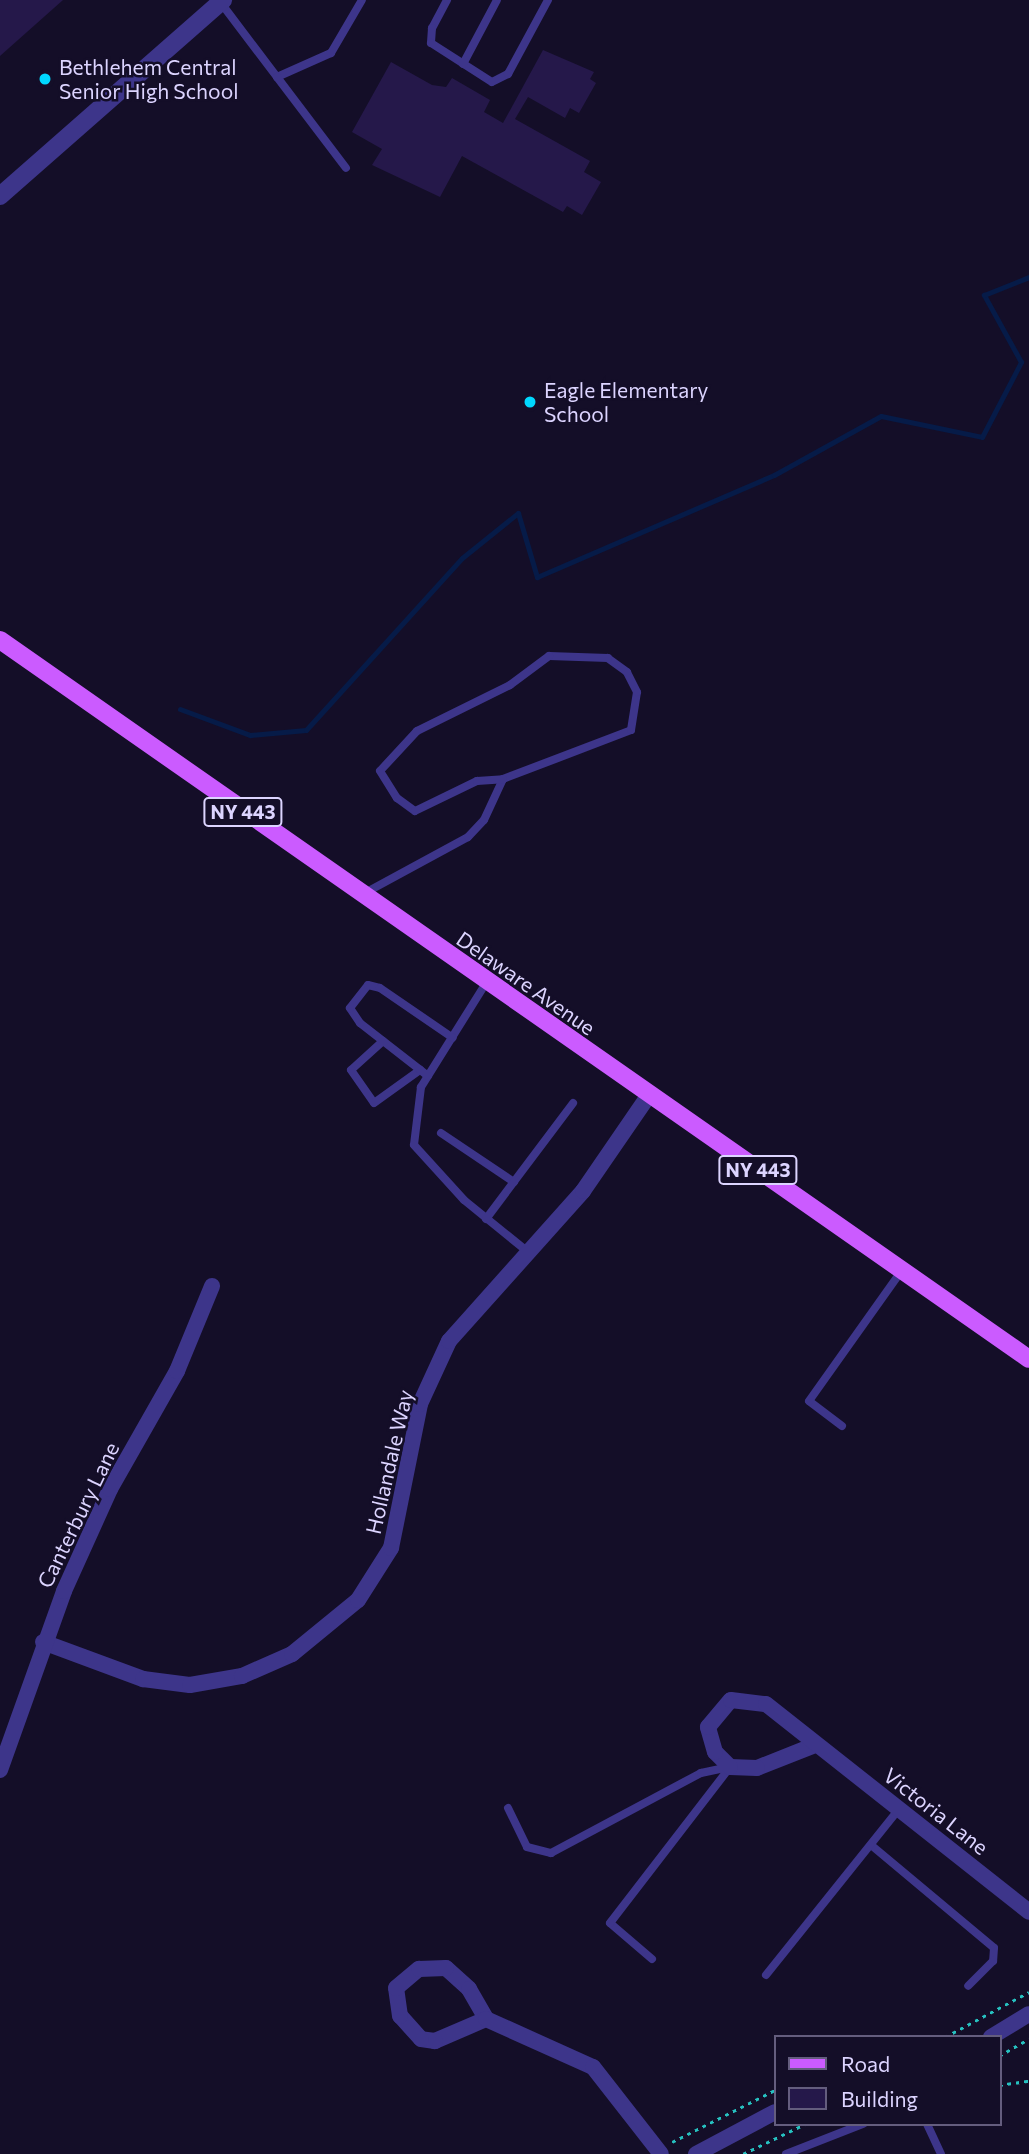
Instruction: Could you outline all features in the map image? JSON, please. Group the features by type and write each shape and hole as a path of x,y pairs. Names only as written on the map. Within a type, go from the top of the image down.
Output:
{"main road":[{"name":"Delaware Avenue","path":"0,640 360,895 1029,1359"}],"street":[{"path":"0,196 222,1"},
{"name":"Hollandale Way","path":"43,1642 143,1679 190,1685 242,1676 326,1630 358,1600 391,1548 420,1404 449,1341 583,1191 649,1095"},
{"name":"Canterbury Lane","path":"0,1770 43,1642 212,1286"},
{"name":"Victoria Lane","path":"730,1768 715,1752 708,1727 731,1700 765,1704 1029,1912"},
{"path":"730,1768 757,1768 815,1745"},
{"path":"486,2019 435,2041 421,2039 400,2016 396,1988 419,1969 446,1968 469,1989 486,2019 593,2067 659,2151"},
{"path":"994,2035 1029,2014"},
{"path":"696,2154 774,2113"}],"lane":[{"path":"277,77 331,53 362,0"},
{"path":"447,0 432,27 431,43 463,64 500,81 548,0"},
{"path":"463,64 498,0"},
{"path":"222,1 346,168"},
{"path":"360,895 468,837 484,820 503,779 631,730 637,692 627,673 608,658 548,656 510,685 417,731 380,771 397,798 415,811 477,780 503,779"},
{"path":"486,983 428,1076 415,1105 414,1144 485,1219 528,1252"},
{"path":"428,1076 383,1041 350,1007 368,985 453,1038"},
{"path":"383,1041 351,1070 374,1103 420,1070"},
{"path":"485,1219 573,1103"},
{"path":"441,1133 514,1182"},
{"path":"842,1426 809,1401 902,1270"},
{"path":"508,1808 527,1847 551,1853 701,1773 730,1768"},
{"path":"652,1959 610,1923 730,1768"},
{"path":"766,1975 900,1808"},
{"path":"871,1845 994,1948 993,1961 968,1986"},
{"path":"786,2154 858,2126"},
{"path":"928,2126 941,2154"}],"path":[{"path":"949,2035 1029,1992"},
{"path":"1001,2055 1029,2039"},
{"path":"1001,2085 1029,2081"},
{"path":"659,2151 774,2091"},
{"path":"743,2154 801,2126"}],"building":[{"name":"Bethlehem Central Senior High School","path":"0,0 63,0 0,56"},
{"path":"543,50 594,72 590,79 596,83 579,113 570,108 565,118 528,97 515,119 590,161 584,172 601,182 582,215 567,206 563,212 462,156 440,197 372,165 382,149 352,132 391,62 432,85 446,87 452,78 490,100 484,112 503,123"}],"waterway":[{"path":"180,709 250,735 306,730 462,558 518,513 537,577 774,475 881,416 982,437 1021,362 984,295 1029,277"}],"place":[{"name":"Bethlehem Central Senior High School","path":"45,79"},
{"name":"Eagle Elementary School","path":"530,402"}]}
